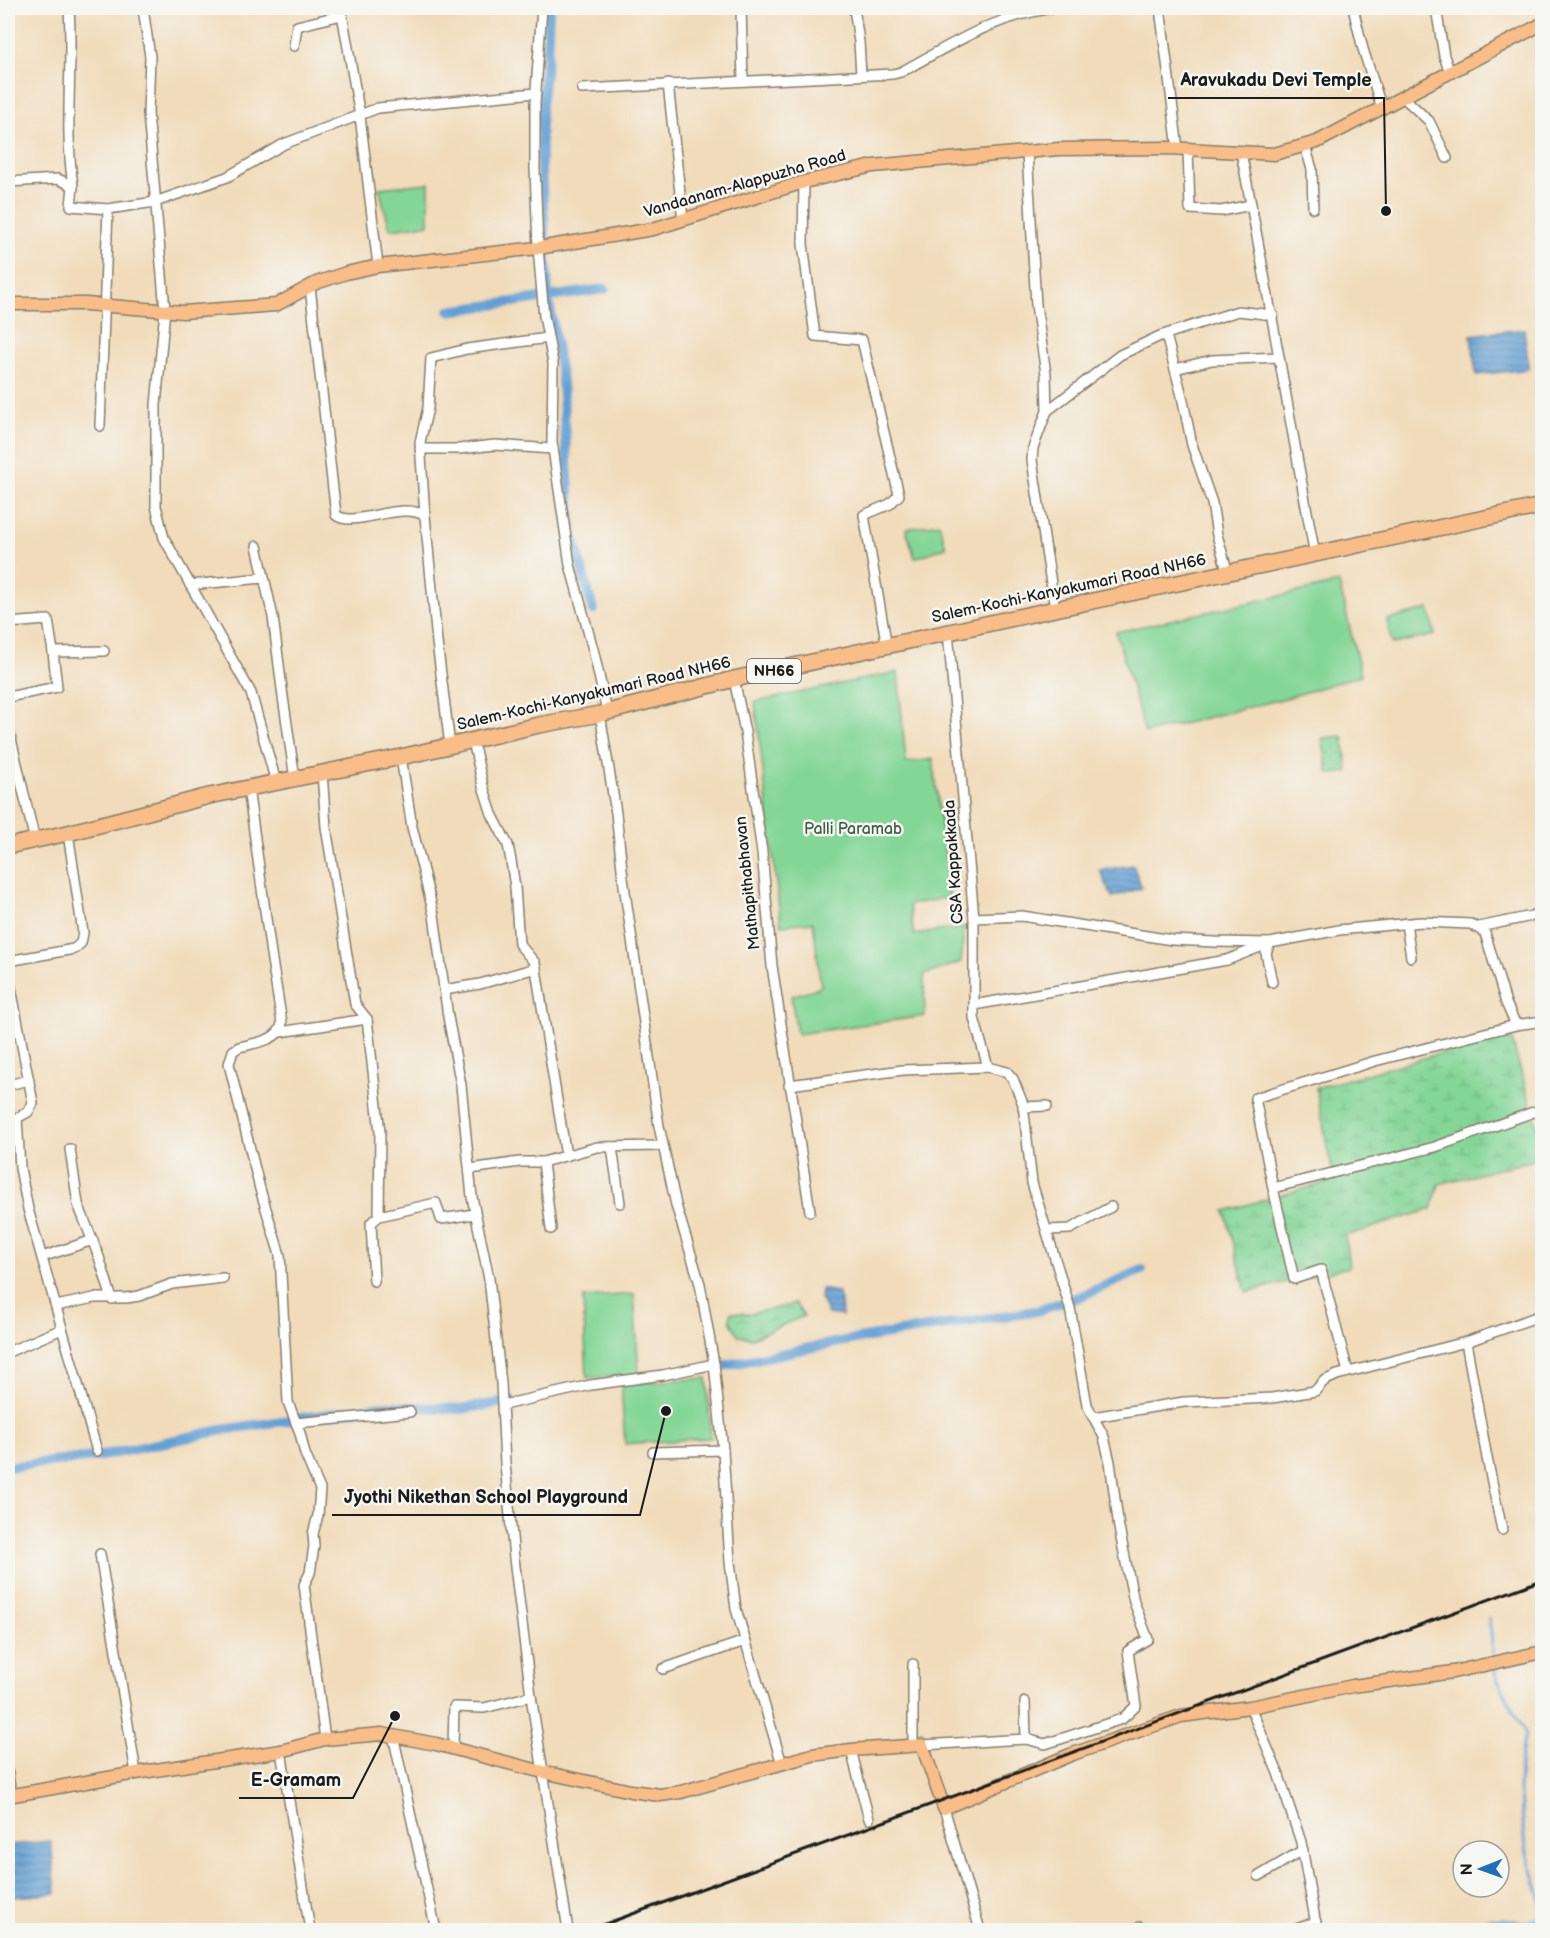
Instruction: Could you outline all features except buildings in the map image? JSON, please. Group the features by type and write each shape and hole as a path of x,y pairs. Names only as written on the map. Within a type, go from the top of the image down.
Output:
{"highway":[{"name":"Salem-Kochi-Kanyakumari Road NH66","path":"8,846 68,833 209,796 401,758 539,725 604,713 734,680 948,632 1542,506"}],"main road":[{"name":"Vandaanam-Alappuzha Road","path":"8,304 106,305 183,312 276,305 310,287 346,273 378,266 543,247 653,229 804,182 873,166 1059,149 1183,149 1274,154 1317,142 1542,24"},
{"path":"9,1796 136,1773 281,1751 325,1739 393,1735 543,1772 660,1795 681,1792 812,1755 918,1746 944,1808 1071,1755 1181,1716 1250,1707 1353,1686 1453,1672 1542,1652"}],"street":[{"path":"69,8 72,44 68,154 73,186 71,206 108,210 155,202 227,177 284,144 378,108 536,93"},
{"path":"143,8 150,57 148,113 165,310 156,405 156,506 164,538 251,693 276,782"},
{"path":"542,8 538,35 535,158 543,247 542,293 552,363 553,449 570,565 594,653 604,713 631,935 663,1146 676,1205 700,1284 714,1368 736,1609 782,1764"},
{"path":"741,8 743,81"},
{"path":"854,8 861,75"},
{"path":"582,89 901,72 976,30 1000,20 1041,8 1055,8"},
{"path":"1160,8 1183,149 1190,208 1221,211 1251,205"},
{"path":"1353,8 1382,109"},
{"path":"1436,8 1444,56 1450,73"},
{"path":"294,46 297,26 341,11 360,116 378,266"},
{"path":"668,84 683,220"},
{"path":"1404,98 1429,121 1447,158"},
{"path":"1305,146 1312,169 1313,208"},
{"path":"1027,152 1036,305 1046,375 1047,411 1035,439 1032,460 1054,609"},
{"path":"1241,152 1273,315 1315,555"},
{"path":"8,182 58,179 73,186"},
{"path":"804,182 803,244 815,336 862,340 899,495 890,504 864,515 887,647"},
{"path":"100,426 108,210"},
{"path":"310,287 336,515 345,520 396,512 418,512 425,516"},
{"path":"1047,411 1120,355 1166,334 1238,311 1273,315"},
{"path":"1166,334 1192,445 1212,503 1217,535 1228,573"},
{"path":"450,746 437,642 420,449 428,408 431,358 467,349 548,338"},
{"path":"1175,369 1212,360 1279,357"},
{"path":"420,449 459,449 495,445 553,449"},
{"path":"256,546 273,616 296,779"},
{"path":"190,585 264,578"},
{"path":"8,622 48,620 57,687 8,697"},
{"name":"CSA Kappakkada","path":"948,632 974,918 974,1018 988,1066"},
{"path":"53,652 104,651"},
{"name":"Mathapithabhavan","path":"734,680 745,732 762,852 772,966 810,1211"},
{"path":"8,726 35,841"},
{"path":"473,741 492,814 508,845 515,887 519,944 535,963 566,1156"},
{"path":"401,758 412,826 434,915 444,990 461,1085 475,1214 489,1279 502,1402 514,1558 531,1696 568,1930"},
{"path":"322,773 326,827 355,1004 367,1019 380,1132 379,1216"},
{"path":"248,788 271,954 281,1007 280,1032"},
{"path":"8,967 14,960 74,949 81,943 83,933 68,833"},
{"path":"1479,927 1532,916 1542,910"},
{"path":"974,918 1022,916 1172,940 1270,943"},
{"path":"974,1005 1227,960 1270,943 1339,930 1406,923 1457,922 1479,927 1485,933 1506,1003 1516,1025"},
{"path":"1406,923 1412,957"},
{"path":"1270,943 1266,953 1272,982"},
{"path":"444,990 480,984 536,968"},
{"path":"8,972 33,1103 32,1109 17,1118 16,1122 20,1168 28,1209 96,1448"},
{"path":"325,1739 304,1585 310,1573 320,1489 305,1454 288,1402 280,1255 260,1189 229,1064 233,1051 239,1047 269,1038 280,1032 367,1019"},
{"path":"1348,1372 1321,1270 1294,1279 1255,1098 1376,1061 1542,1020"},
{"path":"789,1085 903,1070 988,1066 1007,1072 1013,1079 1023,1107 1032,1183 1070,1308 1087,1406 1104,1437 1134,1602 1148,1640 1128,1651 1136,1706 1122,1719 1045,1744 1026,1739 918,1746 912,1664"},
{"path":"8,1084 29,1080"},
{"path":"1023,1107 1047,1106"},
{"path":"1273,1188 1435,1147 1542,1109"},
{"path":"470,1169 520,1162 543,1162 597,1147 663,1146"},
{"path":"612,1147 620,1203"},
{"path":"70,1149 78,1204 93,1240 112,1299"},
{"path":"543,1162 551,1229"},
{"path":"375,1281 371,1223 379,1216 436,1203 441,1220 475,1214"},
{"path":"1048,1230 1070,1229 1111,1207"},
{"path":"42,1257 93,1240"},
{"path":"56,1306 94,1298 112,1299 138,1296 172,1284 223,1278"},
{"path":"1093,1417 1184,1402 1272,1398 1315,1391 1324,1381 1348,1372 1466,1342 1542,1315"},
{"path":"8,1352 62,1329"},
{"path":"1466,1342 1486,1458 1502,1530"},
{"path":"502,1402 591,1385 714,1368"},
{"path":"294,1418 410,1412"},
{"path":"653,1452 723,1450"},
{"path":"100,1554 136,1773"},
{"path":"663,1669 745,1641"},
{"path":"453,1748 454,1707 484,1708 531,1696"},
{"path":"1025,1702 1026,1739"},
{"path":"1250,1707 1278,1773 1303,1850 1316,1926 1294,1930"},
{"path":"393,1735 436,1930"},
{"path":"851,1750 869,1819"},
{"path":"281,1751 310,1930"},
{"path":"8,1773 9,1796"},
{"path":"944,1808 981,1930"},
{"path":"1259,1876 1303,1850"}],"green space":[{"path":"429,183 429,224 390,229 379,188"},
{"path":"939,523 946,547 915,558 906,529"},
{"path":"1339,583 1361,675 1290,697 1145,733 1116,632"},
{"path":"1429,609 1435,635 1392,644 1387,620"},
{"name":"Palli Paramab","path":"898,672 906,763 933,759 950,897 909,905 914,935 964,927 961,962 924,975 925,1016 797,1034 791,996 821,987 813,922 781,925 755,702"},
{"path":"1343,736 1348,772 1329,774 1322,738"},
{"path":"1510,1034 1542,1143 1542,1158 1439,1184 1432,1209 1345,1236 1349,1267 1246,1292 1225,1211 1334,1180 1316,1088"},
{"path":"634,1294 639,1375 587,1378 583,1298"},
{"path":"795,1304 804,1316 752,1338 739,1336 730,1321 731,1312 748,1314"},
{"path":"707,1378 711,1438 625,1444 621,1384"}],"water":[{"path":"1524,329 1529,369 1476,375 1471,335"},
{"path":"1133,865 1142,888 1112,897 1100,870"},
{"path":"821,1289 838,1292 842,1316 828,1314 820,1298"},
{"path":"51,1841 56,1893 8,1898 8,1845"}],"waterway":[{"path":"549,8 547,59 541,104 541,170 548,297 562,381 571,528 593,610"},
{"path":"449,311 605,289"},
{"path":"707,1369 844,1341 1036,1311 1079,1297 1142,1270"},
{"path":"8,1467 101,1456 222,1430 383,1406 461,1409 511,1401"},
{"path":"1489,1618 1494,1660"},
{"path":"1495,1667 1495,1674 1525,1732 1519,1789 1527,1853 1542,1904"},
{"path":"1467,1930 1488,1919 1528,1922 1542,1917"}],"railway":[{"path":"589,1930 1542,1580"}],"place":[{"name":"Aravukadu Devi Temple","path":"1386,211"},
{"name":"Jyothi Nikethan School Playground","path":"666,1411"},
{"name":"E-Gramam","path":"395,1716"}]}
